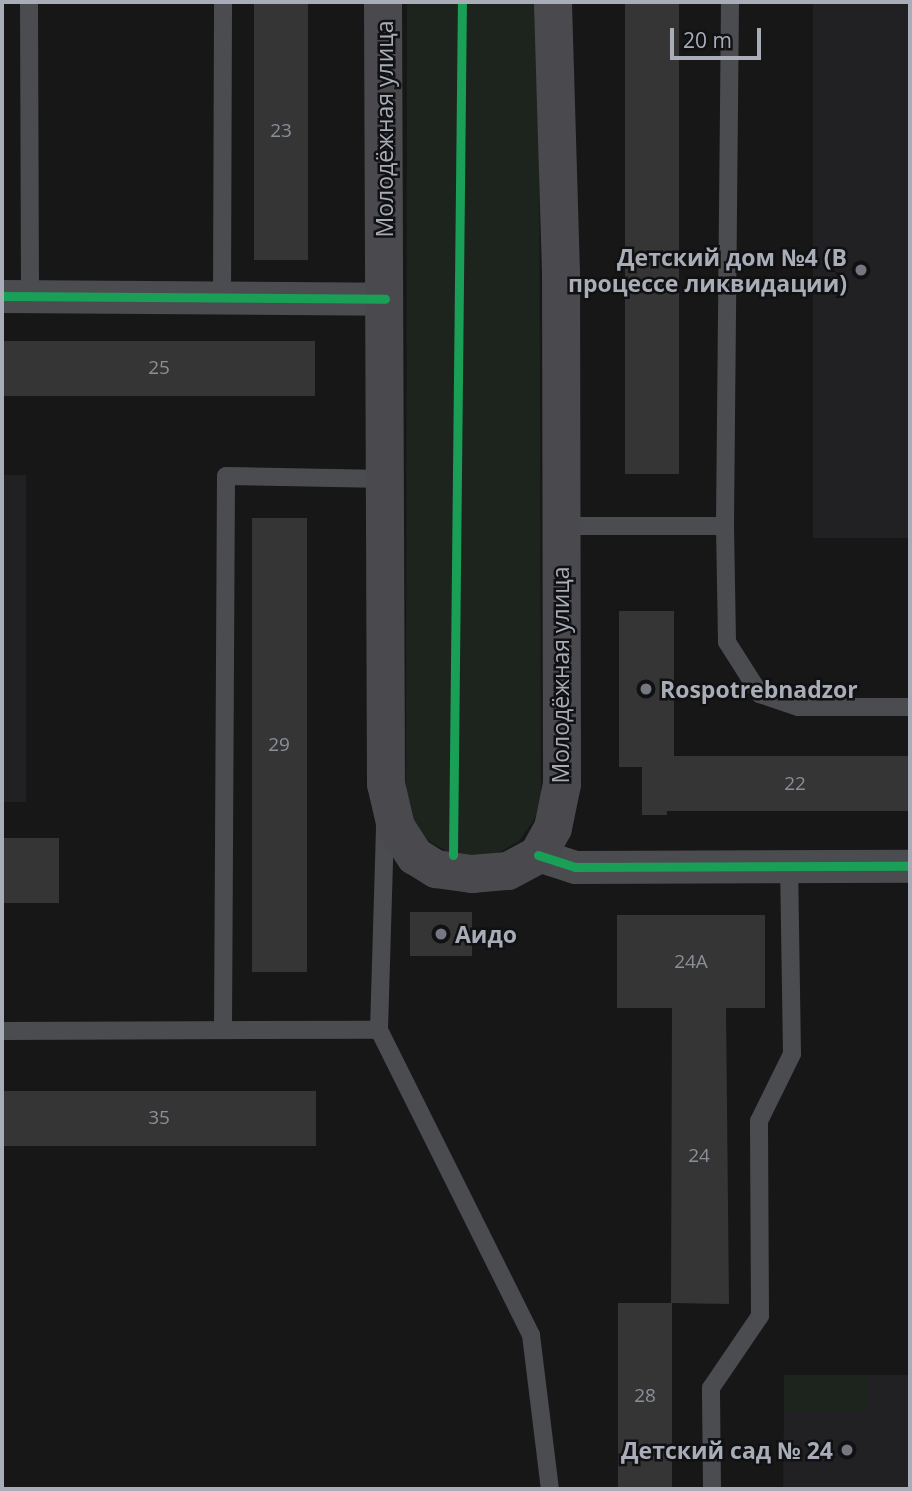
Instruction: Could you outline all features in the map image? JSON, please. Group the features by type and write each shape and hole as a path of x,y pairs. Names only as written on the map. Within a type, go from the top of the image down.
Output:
{"main road":[{"name":"Молодёжная улица","path":"383,2 386,784 396,827 415,856 436,869 472,874 508,872 538,855 553,828 562,784 561,273 553,2"}],"street":[{"path":"16,296 385,299"},
{"path":"538,855 575,867 910,866"}],"lane":[{"path":"16,296 29,2"},
{"path":"222,299 223,2"},
{"path":"730,2 724,526 727,642 760,694 798,707 910,707"},
{"path":"223,1030 226,476 386,479"},
{"path":"560,526 724,526"},
{"path":"386,784 379,1030 531,1335 550,1489"},
{"path":"712,1489 711,1388 760,1315 759,1121 792,1054 789,866"},
{"path":"2,1031 379,1030"}],"shaded area":[{"path":"407,2 539,2 541,801 534,820 519,841 498,853 472,858 453,855 429,841 411,821 406,798"},
{"name":"Детский дом №4 (В процессе ликвидации)","path":"813,2 910,2 910,538 813,538"},
{"path":"2,475 26,475 26,802 2,802"},
{"path":"784,1375 868,1375 868,1411 784,1411"},
{"name":"Детский сад № 24","path":"868,1375 910,1375 910,1489 783,1489 784,1411 868,1410"}],"building":[{"path":"254,2 308,2 308,260 254,260"},
{"path":"625,2 679,2 679,474 625,474"},
{"path":"2,341 315,341 315,396 2,396"},
{"path":"252,518 307,518 307,972 252,972"},
{"path":"619,611 674,611 674,756 910,756 910,811 667,811 667,815 642,815 642,767 619,767"},
{"path":"2,838 59,838 59,903 2,903"},
{"name":"Аидо","path":"410,912 472,912 472,956 410,956"},
{"path":"617,915 765,915 765,1008 726,1008 729,1304 671,1303 672,1008 617,1008"},
{"path":"2,1091 316,1091 316,1146 2,1146"},
{"path":"618,1303 672,1303 672,1489 618,1489"}],"cycle path":[{"path":"453,855 462,2"},
{"path":"2,296 385,299"},
{"path":"538,855 575,867 910,866"}],"place":[{"name":"Детский дом №4 (В процессе ликвидации)","path":"861,270"},
{"name":"Rospotrebnadzor","path":"646,689"},
{"name":"Аидо","path":"441,934"},
{"name":"Детский сад № 24","path":"847,1450"}]}
